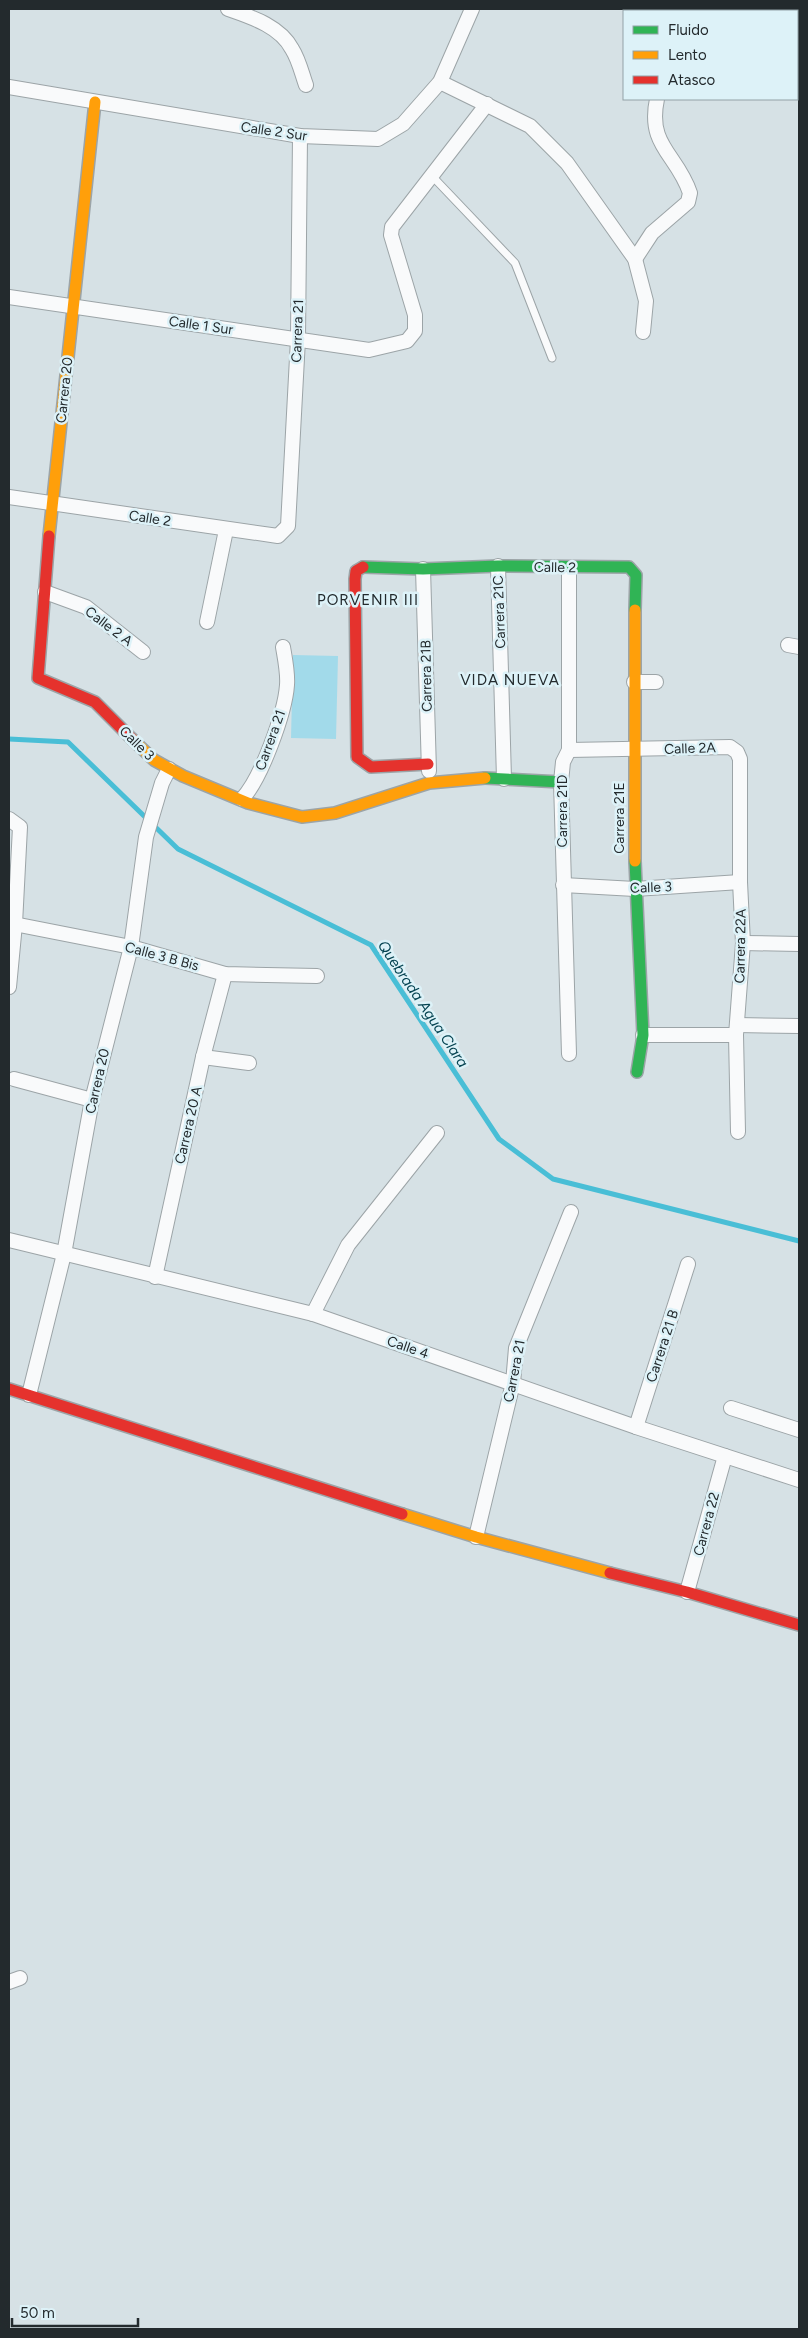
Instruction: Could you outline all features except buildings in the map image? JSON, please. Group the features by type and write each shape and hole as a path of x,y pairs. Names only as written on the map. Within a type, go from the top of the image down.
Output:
{"street":[{"path":"228,9 260,20 277,32 292,48 306,86"},
{"name":"Calle 2 Sur","path":"9,87 300,136 378,138 404,124 440,82 472,9"},
{"path":"440,82 530,126 567,163 635,259 646,301 643,332"},
{"path":"635,259 652,233 688,202 690,193 681,173 658,139 653,116 657,100"},
{"name":"Carrera 20","path":"38,678 52,503 95,102"},
{"path":"432,177 488,104"},
{"name":"Carrera 21","path":"288,526 298,339 300,136"},
{"name":"Calle 1 Sur","path":"9,297 369,350 392,346 407,341 415,331 415,314 391,235 392,226 432,177"},
{"name":"Calle 2","path":"9,497 226,530 278,536 288,526"},
{"path":"207,622 226,530"},
{"name":"Calle 2","path":"428,764 371,767 364,764 357,756 355,579 356,571 360,567 423,569 498,566 629,567"},
{"name":"Carrera 21C","path":"498,566 504,778"},
{"name":"Carrera 21E","path":"629,567 636,575 634,682 635,889 643,1035 637,1072"},
{"name":"Carrera 21D","path":"569,568 569,750 563,762 561,782 570,1054"},
{"name":"Carrera 21B","path":"423,569 430,782"},
{"name":"Calle 2 A","path":"45,592 86,607 144,652"},
{"name":"Carrera 21","path":"242,799 249,791 263,764 277,726 287,685 283,647"},
{"name":"Calle 3","path":"38,678 99,705 153,759 169,770 264,808 300,817 326,816 348,810 399,790 430,782 504,778 561,782"},
{"path":"634,682 656,682"},
{"name":"Calle 2A","path":"634,750 730,747 737,752 740,759"},
{"path":"569,750 634,750"},
{"name":"Carrera 22A","path":"738,1132 736,1030 743,943 740,882 740,759"},
{"name":"Carrera 20","path":"29,1395 64,1254 92,1100 131,947 146,837 162,783 169,770"},
{"path":"9,987 14,823"},
{"name":"Calle 3","path":"563,885 635,889 740,882"},
{"name":"Calle 3 B Bis","path":"12,923 131,947 225,974 317,976"},
{"path":"743,943 799,944"},
{"name":"Carrera 20 A","path":"155,1277 203,1057 225,974"},
{"path":"643,1035 799,1026"},
{"path":"203,1057 249,1063"},
{"path":"14,1078 92,1100"},
{"path":"313,1314 348,1245 436,1133"},
{"name":"Carrera 21","path":"476,1537 513,1384 516,1348 571,1212"},
{"name":"Calle 4","path":"9,1240 313,1314 636,1427 799,1480"},
{"name":"Carrera 21 B","path":"636,1427 688,1264"},
{"path":"9,1389 476,1537 548,1554 589,1568 687,1592 799,1626"},
{"path":"731,1408 799,1430"},
{"name":"Carrera 22","path":"687,1592 725,1456"}],"lane":[{"path":"432,177 515,262 552,358"}],"shaded area":[{"path":"293,655 338,656 336,739 291,738"}],"waterway":[{"name":"Quebrada Agua Clara","path":"9,739 68,742 178,849 371,945 499,1139 553,1179 799,1241"}],"traffic: fast":[{"path":"363,567 423,569 498,566 629,567 636,575 635,610"},
{"path":"485,778 561,782"},
{"path":"635,861 643,1035 637,1072"}],"traffic: slow":[{"path":"49,536 95,102"},
{"path":"635,610 635,861"},
{"path":"132,739 154,760 183,776 248,803 302,817 335,813 429,783 485,778"},
{"path":"402,1514 476,1537 610,1573"}],"traffic: jam":[{"path":"49,536 38,678 95,702 132,739"},
{"path":"363,567 356,571 355,579 357,757 371,767 428,764"},
{"path":"9,1389 402,1514"},
{"path":"610,1573 687,1592 799,1625"}],"district":[{"name":"PORVENIR III","path":"368,600"},
{"name":"VIDA NUEVA","path":"510,680"}]}
